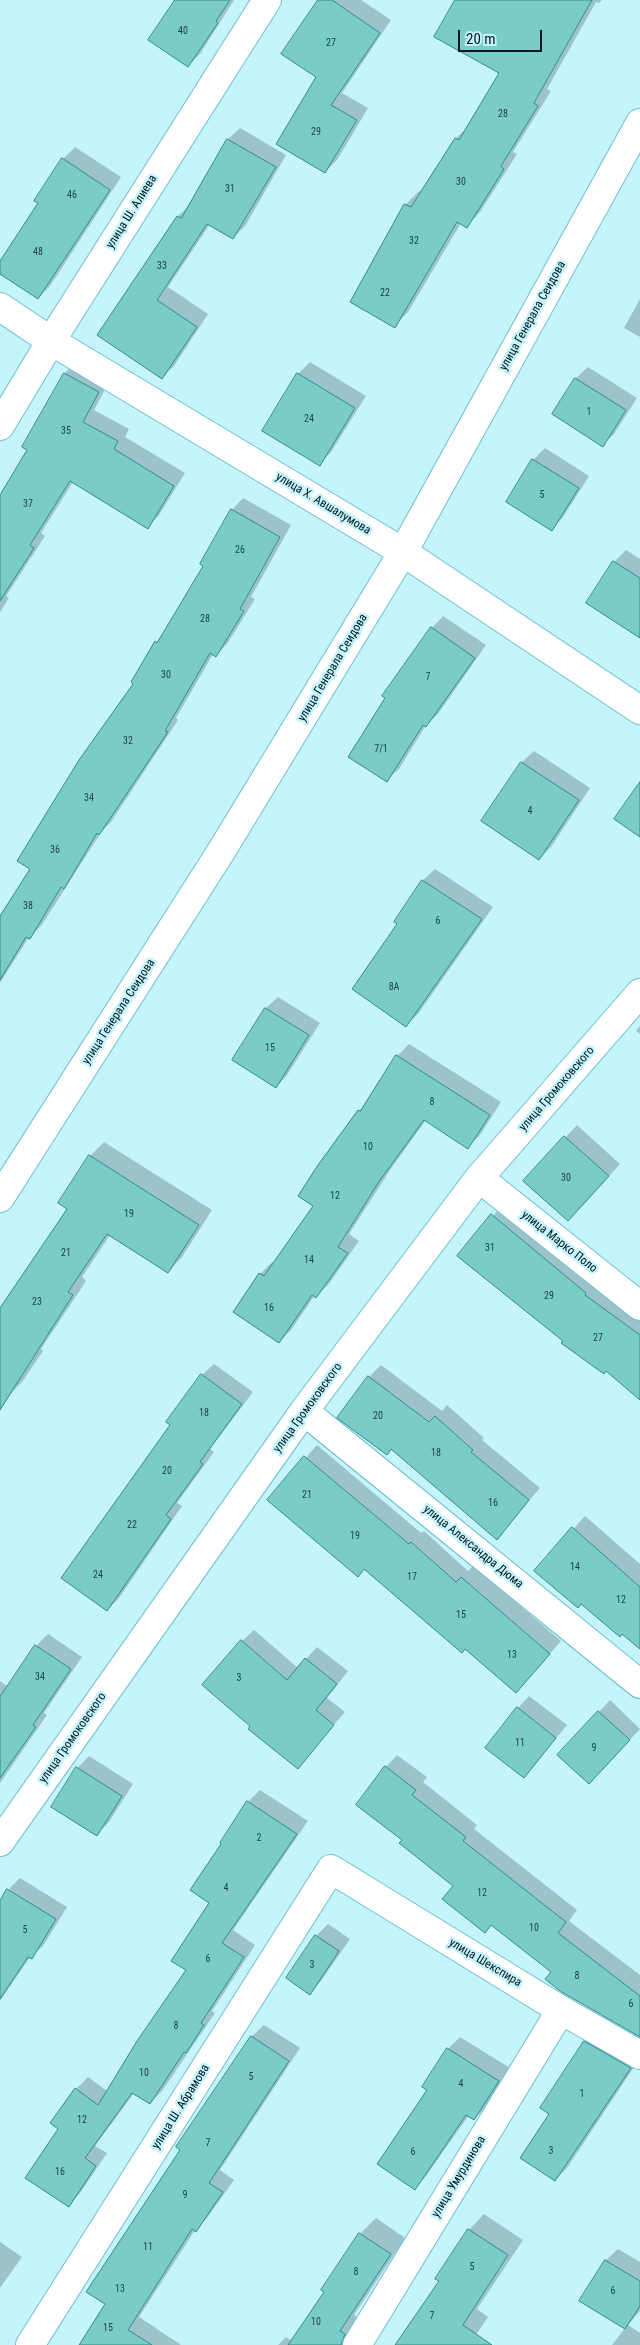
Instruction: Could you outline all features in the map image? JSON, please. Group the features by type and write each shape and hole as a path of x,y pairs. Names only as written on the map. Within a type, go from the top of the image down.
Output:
{"street":[{"name":"улица Ш. Алиева","path":"0,426 50,340 267,0"},
{"name":"улица Генерала Сеидова","path":"0,1198 222,850 402,552 640,123"},
{"name":"улица Х. Авшалумова","path":"0,307 50,340 402,552 640,710"},
{"name":"улица Громоковского","path":"0,1842 304,1411 479,1178 640,993"},
{"name":"улица Марко Поло","path":"479,1178 640,1306"},
{"name":"улица Александра Дюма","path":"304,1411 640,1684"},
{"name":"улица Шекспира","path":"331,1870 561,2010 640,2055"},
{"name":"улица Ш. Абрамова","path":"30,2345 331,1870"},
{"name":"улица Умурдинова","path":"357,2345 561,2010"}],"building":[{"path":"175,0 230,0 216,21 218,23 188,67 148,40"},
{"path":"318,0 332,0 380,33 331,105 357,120 325,173 276,144 316,77 281,54"},
{"path":"455,0 592,0 534,103 538,106 501,166 504,169 467,228 457,222 395,328 350,302 404,204 411,207 455,138 459,140 499,73 434,37"},
{"path":"227,139 276,167 233,239 207,224 157,300 197,327 162,379 97,335 177,216 181,218"},
{"path":"62,158 110,190 38,299 0,274 0,261 38,203 34,201"},
{"path":"64,373 99,392 83,422 118,441 114,449 174,486 148,529 70,481 30,545 34,548 0,601 0,495 27,450 22,447"},
{"path":"297,373 355,408 320,466 262,431"},
{"path":"575,378 626,410 603,447 552,414"},
{"path":"532,459 579,488 552,531 506,502"},
{"path":"231,509 280,537 240,609 244,611 216,657 210,653 165,731 168,732 99,835 97,833 64,889 61,887 30,939 26,937 0,980 0,916 30,869 17,861 79,760 133,684 131,682 155,641 157,643 203,566 200,564"},
{"path":"613,561 640,578 640,638 586,603"},
{"path":"431,627 475,658 426,727 423,725 387,782 348,757 385,698 382,696"},
{"path":"521,762 579,800 539,860 481,821"},
{"path":"640,782 640,837 614,819"},
{"path":"422,880 482,919 406,1027 352,989 397,924 394,922"},
{"path":"265,1008 309,1035 276,1088 232,1060"},
{"path":"396,1055 490,1115 468,1149 424,1120 378,1183 338,1247 348,1253 316,1298 312,1295 279,1343 233,1312 259,1273 264,1276 313,1206 298,1196 358,1110 360,1111"},
{"path":"564,1136 609,1176 568,1221 523,1181"},
{"path":"89,1155 199,1225 168,1273 107,1234 68,1292 73,1295 0,1410 0,1308 67,1209 58,1203"},
{"path":"491,1214 586,1293 585,1295 640,1335 640,1400 606,1371 604,1374 561,1343 563,1341 457,1256"},
{"path":"201,1374 242,1404 200,1462 203,1464 166,1515 171,1519 107,1611 61,1578 170,1425 166,1422"},
{"path":"368,1376 429,1422 435,1416 473,1450 471,1452 529,1500 497,1540 391,1449 387,1455 337,1418"},
{"path":"304,1456 409,1544 411,1542 456,1582 461,1577 550,1654 516,1693 465,1649 462,1653 364,1569 358,1577 267,1500"},
{"path":"572,1527 640,1587 640,1649 622,1634 620,1637 581,1604 578,1608 534,1571"},
{"path":"241,1640 287,1680 305,1658 337,1684 316,1710 334,1725 298,1769 248,1729 250,1726 202,1685"},
{"path":"35,1645 71,1669 33,1725 36,1727 0,1778 0,1697"},
{"path":"517,1707 556,1738 524,1778 485,1748"},
{"path":"598,1711 630,1740 589,1784 557,1755"},
{"path":"385,1766 416,1790 412,1795 466,1837 463,1841 566,1922 558,1933 640,1996 640,2037 560,1991 545,1979 551,1972 491,1925 485,1933 442,1899 453,1886 399,1843 402,1840 356,1805"},
{"path":"76,1767 122,1796 97,1836 51,1807"},
{"path":"247,1801 297,1834 222,1943 244,1957 201,2023 204,2025 150,2104 132,2093 85,2158 96,2166 69,2207 25,2178 58,2129 50,2123 75,2088 98,2105 137,2041 186,1970 171,1961 209,1903 190,1890"},
{"path":"7,1889 56,1919 32,1959 28,1957 0,1999 0,1901"},
{"path":"315,1935 339,1951 310,1995 286,1978"},
{"path":"251,2036 289,2061 209,2183 223,2192 196,2232 192,2229 128,2330 152,2345 79,2345 105,2304 86,2292 180,2150 176,2147"},
{"path":"584,2041 631,2068 555,2181 520,2158 549,2114 540,2108"},
{"path":"447,2048 499,2081 474,2120 466,2115 415,2190 377,2164 427,2090 422,2087"},
{"path":"468,2229 508,2255 463,2325 492,2345 395,2345 439,2281 435,2279"},
{"path":"359,2233 391,2254 340,2331 345,2334 341,2345 288,2345 324,2292 321,2290"},
{"path":"605,2260 640,2281 640,2306 625,2329 579,2301"}]}
